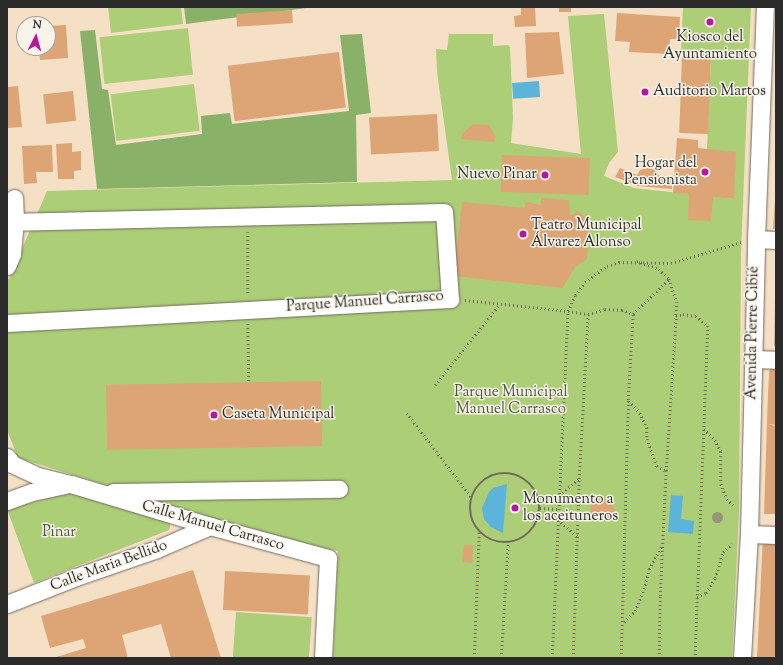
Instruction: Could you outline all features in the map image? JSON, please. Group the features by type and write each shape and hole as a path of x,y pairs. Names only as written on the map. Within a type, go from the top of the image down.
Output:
{"street":[{"name":"Avenida Pierre Cibié","path":"742,658 743,537 752,359 756,239 770,56 765,7"},
{"path":"7,266 12,254 15,222 14,198"},
{"name":"Parque Manuel Carrasco","path":"7,323 450,299 444,212 15,222"},
{"path":"756,239 776,240"},
{"path":"752,359 776,360"},
{"name":"Calle Manuel Carrasco","path":"7,457 12,464 38,476 71,484 210,526 328,558 323,658"},
{"path":"7,501 32,492 71,484"},
{"path":"98,492 339,490"},
{"name":"Calle Maria Bellido","path":"7,604 76,577 157,550 210,526"},
{"path":"743,537 776,535"}],"path":[{"path":"248,216 249,382"},
{"path":"552,658 568,311 575,295 585,282 596,273 619,262 637,261 671,263 710,250 756,239"},
{"path":"637,261 659,269 669,279 675,291 678,302 666,471 659,658"},
{"path":"621,658 628,400 633,314 669,279"},
{"path":"450,299 588,314 605,309 622,310 633,314"},
{"path":"435,385 499,305"},
{"path":"573,658 579,479 588,314"},
{"path":"676,316 684,314 696,316 708,326 695,658"},
{"path":"628,400 640,413 657,466 666,471"},
{"path":"407,412 472,498"},
{"path":"704,429 715,440 721,452 721,484 727,499 738,511"},
{"path":"504,472 515,474 525,478 533,486 538,496 540,508 538,519 530,533 523,538 508,542 488,538 480,531 473,521 470,510 472,498 476,488 484,480 493,475 504,472"},
{"path":"559,495 579,479"},
{"path":"540,508 558,508"},
{"path":"558,520 577,536"},
{"path":"474,658 480,531"},
{"path":"697,597 706,593 715,578 722,552 743,537"},
{"path":"501,658 508,542"},
{"path":"623,622 635,611 644,589 649,569 662,546"}],"green space":[{"path":"108,7 181,7 183,24 111,33"},
{"path":"184,7 314,7 186,24"},
{"name":"Parque Municipal Manuel Carrasco","path":"683,7 751,7 741,253 739,511 732,658 333,658 338,551 278,538 18,458 7,430 7,279 9,279 47,191 452,180 437,72 436,49 447,50 449,34 493,34 493,46 508,45 510,47 513,118 511,143 581,154 568,16 604,14 618,152 609,163 604,176 634,188 734,199 707,149 711,56 681,53"},
{"path":"188,28 193,75 104,84 99,37"},
{"path":"95,30 102,89 108,90 116,145 202,134 201,116 230,113 232,124 349,111 340,35 362,34 371,113 356,115 357,182 97,189 80,31"},
{"path":"194,84 200,131 116,141 111,94"},
{"name":"Pinar","path":"79,490 170,520 169,530 34,583 7,509"},
{"path":"236,612 312,617 309,658 233,658"}],"water":[{"path":"539,81 540,97 513,99 512,83"},
{"path":"507,484 503,533 491,527 484,519 482,508 489,492 493,488"},
{"path":"671,495 683,496 681,519 694,521 693,534 668,532"}],"building":[{"path":"521,7 535,7 536,26 515,27 514,16 521,15"},
{"path":"559,7 571,7 571,12 559,12"},
{"path":"292,10 293,23 237,27 236,14"},
{"path":"617,13 680,17 679,39 670,39 669,54 629,52 630,42 615,41"},
{"name":"Kiosco del Ayuntamiento","path":"705,17 716,17 716,27 705,27"},
{"path":"66,25 68,58 40,60 40,56 56,56 56,26"},
{"path":"559,32 564,74 527,78 525,33"},
{"path":"339,52 346,108 235,121 228,66"},
{"path":"682,54 711,55 708,134 679,133"},
{"path":"18,86 22,127 7,128 7,87"},
{"path":"73,91 76,121 46,124 43,94"},
{"path":"437,114 439,151 371,155 369,118"},
{"path":"473,124 489,125 496,137 495,142 461,139 462,134"},
{"name":"Hogar del Pensionista","path":"677,138 698,140 698,148 736,152 734,199 713,197 711,221 688,220 689,194 673,193"},
{"path":"72,143 72,152 81,151 81,170 74,171 74,179 58,179 56,144"},
{"path":"52,145 53,172 36,172 37,183 24,184 22,146"},
{"name":"Nuevo Pinar","path":"502,155 590,158 589,195 501,192"},
{"path":"620,168 637,175 640,170 647,168 656,170 659,176 672,178 672,189 638,186 615,177"},
{"name":"Teatro Municipal Álvarez Alonso","path":"541,198 569,200 570,216 578,211 593,224 582,243 588,247 587,259 576,266 562,288 454,276 462,202 525,208 525,202 541,205"},
{"path":"775,199 776,229 773,229"},
{"path":"775,299 776,346 774,346"},
{"path":"770,361 776,362 776,425 767,424 776,426 776,514 764,514 768,392"},
{"name":"Caseta Municipal","path":"321,381 322,446 107,450 106,385"},
{"path":"595,498 610,500 615,511 610,521 594,520 590,509"},
{"path":"763,536 776,536 776,658 757,658"},
{"path":"464,545 473,545 472,563 462,562"},
{"path":"193,570 221,658 171,658 161,624 122,635 128,658 53,658 86,648 83,639 50,648 41,616"},
{"path":"225,571 310,575 308,614 223,610"}],"place":[{"name":"Kiosco del Ayuntamiento","path":"710,22"},
{"name":"Auditorio Martos","path":"645,92"},
{"name":"Hogar del Pensionista","path":"705,172"},
{"name":"Nuevo Pinar","path":"545,175"},
{"name":"Teatro Municipal Álvarez Alonso","path":"523,234"},
{"name":"Caseta Municipal","path":"214,415"},
{"name":"Monumento a los aceituneros","path":"515,508"}]}
